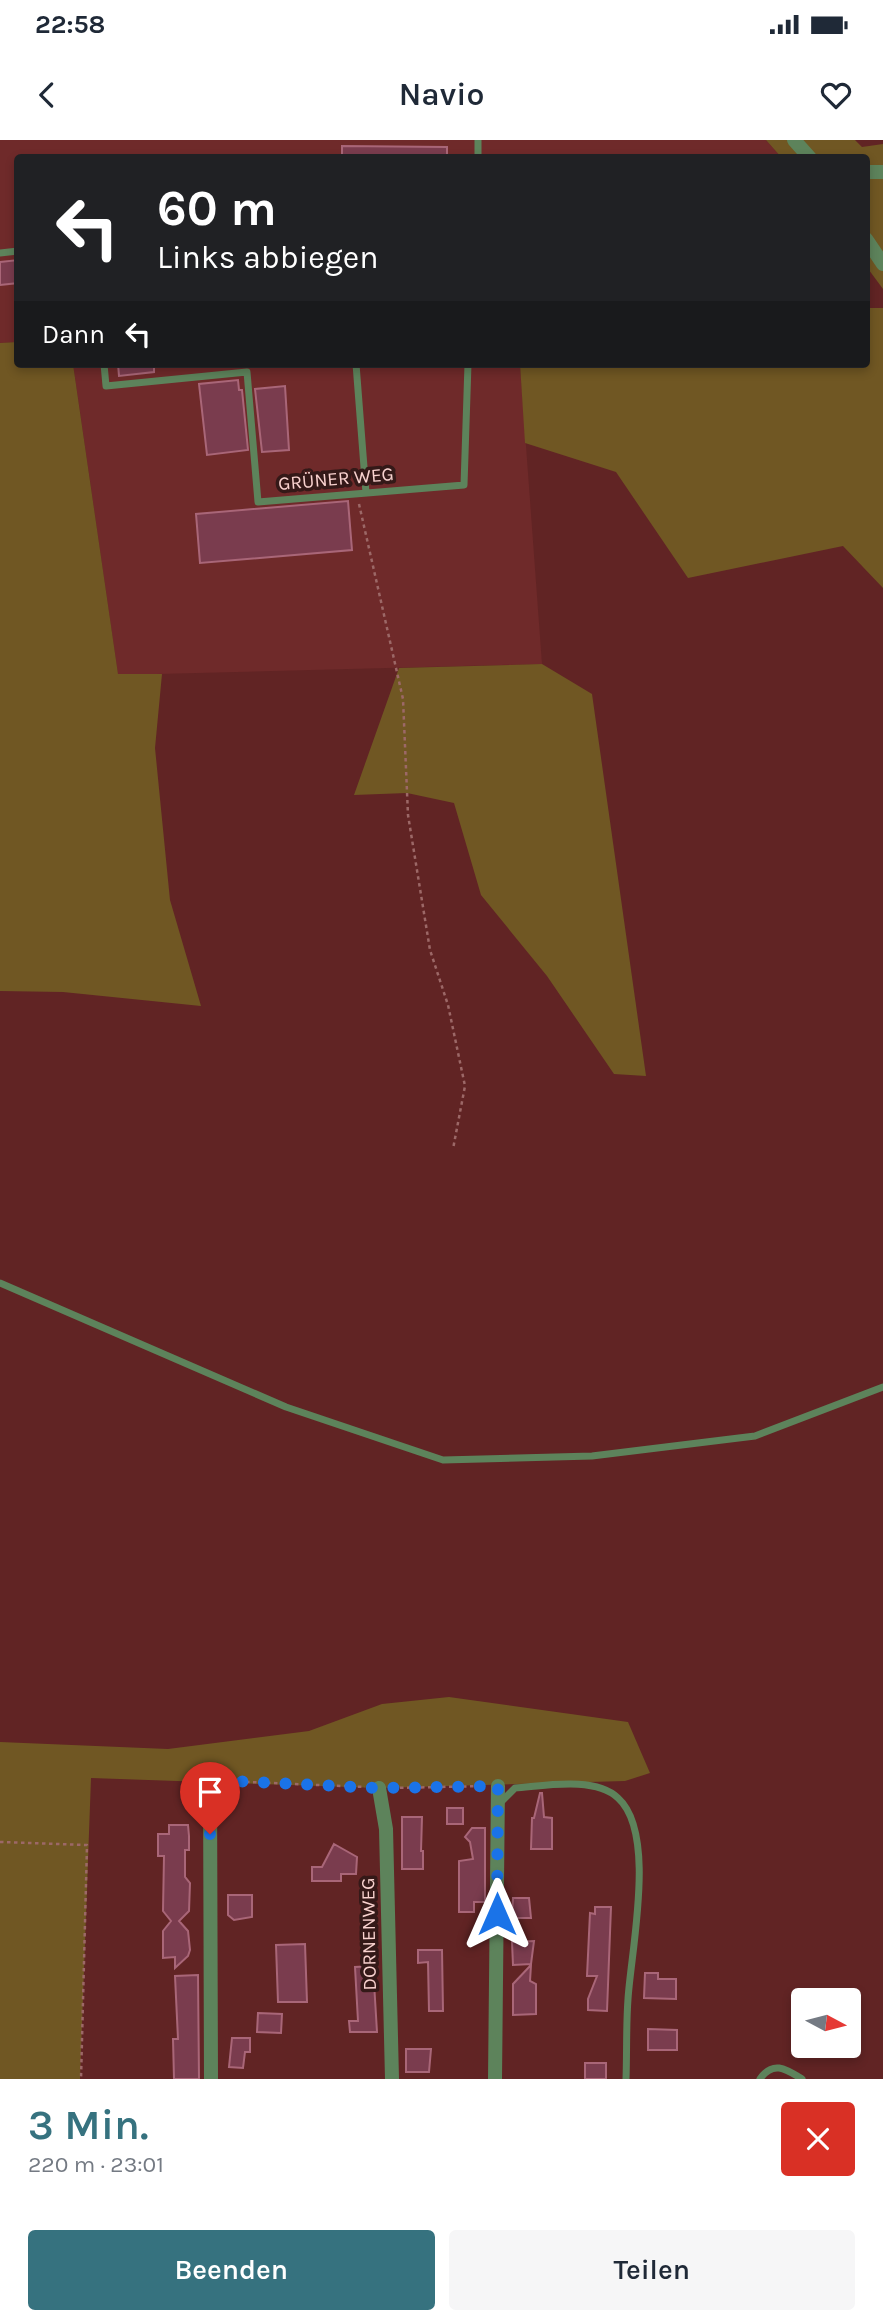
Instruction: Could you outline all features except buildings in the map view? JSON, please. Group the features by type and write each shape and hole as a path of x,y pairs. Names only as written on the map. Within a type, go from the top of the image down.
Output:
{"street":[{"path":"794,140 806,154"},
{"path":"870,245 883,264"},
{"path":"210,1780 211,2079"},
{"path":"495,2079 498,1786"},
{"name":"DORNENWEG","path":"379,1788 386,1829 392,2079"}],"lane":[{"name":"GRÜNER WEG","path":"104,368 106,386 247,372 258,502 464,485 468,368"},
{"path":"356,368 366,493"},
{"path":"0,1283 286,1407 443,1460 592,1456 755,1436 883,1387"},
{"path":"498,1805 515,1788 585,1784 617,1796 632,1814 639,1848 635,1940 628,1997 626,2079"},
{"path":"760,2079 774,2067 782,2067 802,2079"}],"path":[{"path":"356,494 403,699 408,816 430,950 448,1004 465,1086 453,1149"},
{"path":"210,1780 379,1788 498,1786"},
{"path":"0,1842 87,1845 81,2079"}],"shaded area":[{"path":"0,140 766,140 778,154 14,154 14,342 0,343"},
{"path":"766,140 855,140 862,147 883,144 883,289 870,271 870,154 778,154"},
{"path":"870,308 883,308 883,588 843,546 688,578 616,472 525,443 520,368 870,368"},
{"path":"14,342 14,368 74,368 118,674 162,674 155,748 170,900 201,1006 63,992 0,991 0,343"},
{"path":"74,368 520,368 542,664 118,675"},
{"path":"542,664 592,694 646,1076 614,1074 547,976 481,895 454,803 407,793 354,795 399,668"},
{"path":"449,1697 628,1722 650,1773 625,1781 379,1788 91,1778 80,2079 0,2079 0,1742 168,1749 309,1731 382,1704"}],"route":[{"path":"210,1834 210,1780 379,1788 498,1786 497,1914"}]}
